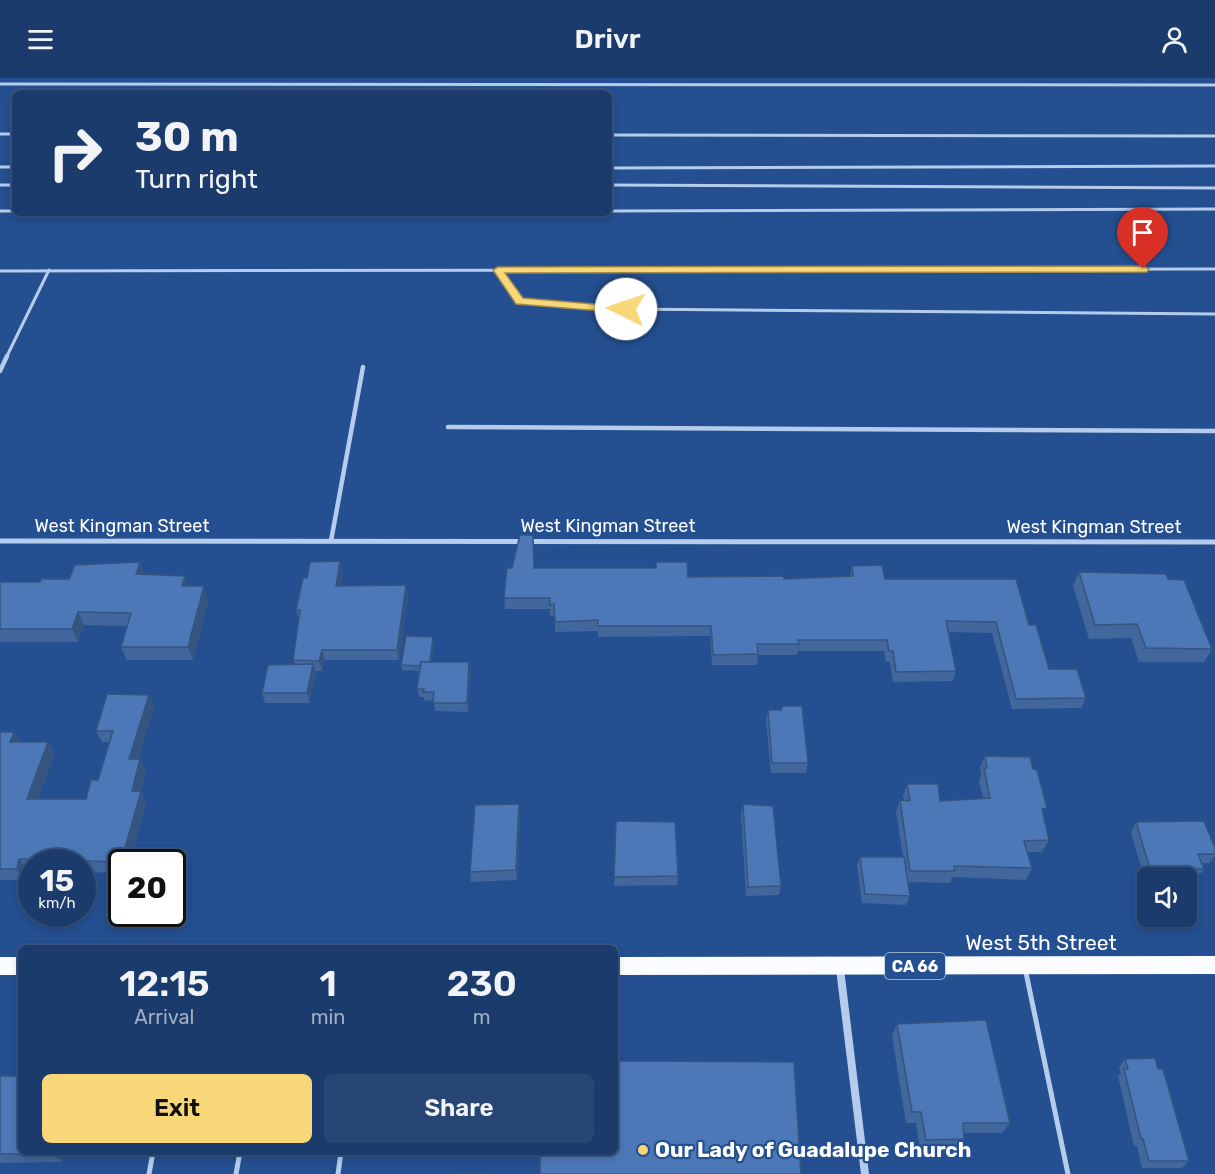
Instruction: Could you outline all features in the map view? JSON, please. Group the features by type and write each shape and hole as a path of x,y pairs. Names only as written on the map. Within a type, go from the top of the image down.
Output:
{"main road":[{"name":"West 5th Street","path":"618,966 1215,965"},
{"path":"0,966 18,966"}],"street":[{"name":"West Kingman Street","path":"0,541 1215,542"},
{"path":"839,966 865,1174"}],"lane":[{"path":"0,84 1215,85"},
{"path":"612,135 1215,136"},
{"path":"612,168 1215,166"},
{"path":"612,186 1215,188"},
{"path":"612,211 1215,209"},
{"path":"0,271 1215,269"},
{"path":"0,371 49,270"},
{"path":"498,270 520,301 626,309 1215,314"},
{"path":"331,541 363,367"},
{"path":"448,427 1215,431"},
{"path":"1024,966 1068,1174"},
{"path":"148,1174 152,1155"},
{"path":"236,1174 239,1155"},
{"path":"338,1174 341,1155"}],"building":[{"path":"520,535 533,535 534,568 656,568 656,562 687,562 688,577 784,576 784,579 853,576 852,566 882,565 885,579 1016,579 1029,625 1036,625 1049,669 1077,669 1086,698 1016,699 996,622 946,621 956,671 896,672 893,651 889,651 887,640 798,640 799,644 757,644 758,654 713,655 711,626 598,626 598,620 555,622 554,604 550,605 550,598 504,598 507,568 512,568"},
{"path":"340,561 336,586 406,585 397,650 322,650 319,661 293,660 300,610 296,610 303,578 307,578 310,562"},
{"path":"140,562 136,574 185,576 182,586 204,586 188,647 121,647 131,613 78,612 72,629 0,629 0,582 69,579 75,565"},
{"path":"1079,572 1166,574 1168,579 1184,580 1212,649 1146,648 1137,624 1095,625"},
{"path":"406,636 433,637 430,662 421,662 420,666 401,665"},
{"path":"421,662 469,662 467,703 433,703 434,692 423,692 424,689 417,689"},
{"path":"313,664 307,693 262,693 268,665"},
{"path":"107,694 149,695 129,759 140,759 132,791 141,791 125,849 108,849 108,862 96,861 96,849 18,849 17,869 0,869 0,732 14,732 10,742 48,742 27,799 86,799 91,780 98,780 113,731 96,731"},
{"path":"783,706 802,706 808,763 772,763 768,710 781,710"},
{"path":"985,756 1030,757 1033,769 1037,770 1047,808 1042,809 1049,840 1024,841 1032,868 954,866 955,871 910,871 900,800 910,801 907,784 938,784 940,801 990,798 984,768 987,768"},
{"path":"519,804 516,870 470,872 475,805"},
{"path":"743,804 773,806 781,886 748,887"},
{"path":"616,821 675,822 678,876 614,877"},
{"path":"1204,821 1215,848 1215,854 1198,854 1204,869 1149,867 1136,822"},
{"path":"860,857 904,857 910,896 865,894"},
{"path":"986,1020 1010,1123 963,1123 964,1139 926,1140 921,1112 912,1112 897,1024"},
{"path":"1155,1058 1158,1069 1163,1069 1189,1161 1149,1161 1143,1139 1141,1139 1124,1069 1128,1069 1125,1059"},
{"path":"618,1061 794,1062 801,1174 540,1174 540,1155 618,1155"},
{"path":"0,1076 18,1076 18,1154 0,1154"}],"place":[{"name":"Our Lady of Guadalupe Church","path":"643,1150"}],"route":[{"path":"626,309 520,301 498,270 1143,269"}]}
